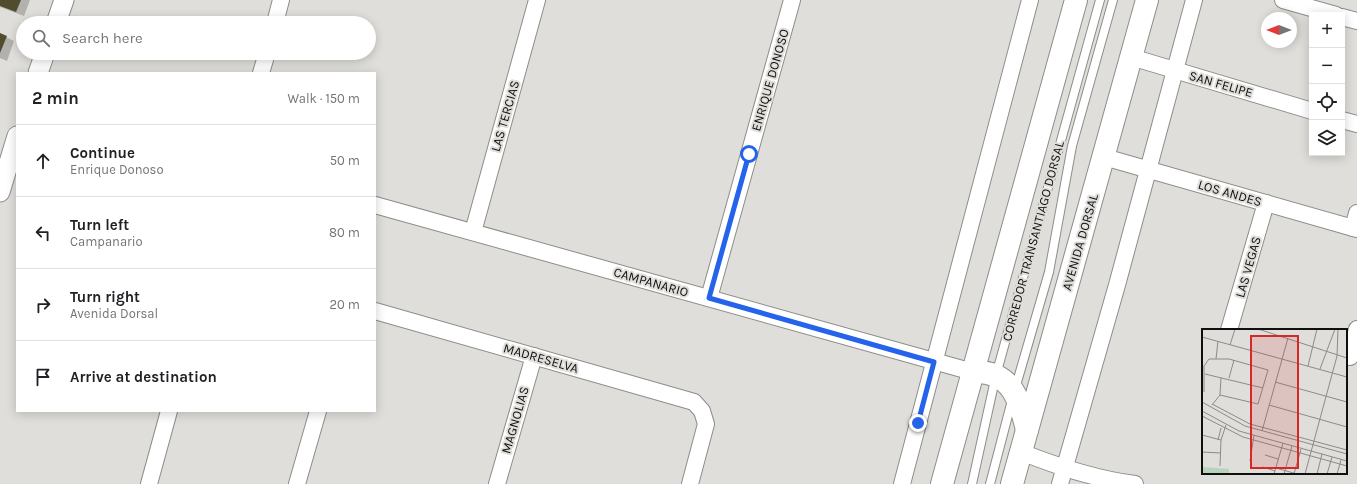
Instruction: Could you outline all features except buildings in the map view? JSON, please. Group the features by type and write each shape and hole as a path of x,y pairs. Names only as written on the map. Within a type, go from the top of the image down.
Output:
{"main road":[{"path":"942,484 1076,0"},
{"name":"AVENIDA DORSAL","path":"1012,484 1147,0"},
{"path":"973,372 996,375 1004,380 1014,392 1019,401 1024,442"}],"street":[{"path":"58,16 64,0"},
{"path":"277,16 281,0"},
{"name":"LAS TERCIAS","path":"473,232 538,0"},
{"name":"ENRIQUE DONOSO","path":"709,298 792,0"},
{"path":"902,484 1030,0"},
{"path":"1063,477 1149,170 1194,0"},
{"path":"1283,0 1325,12"},
{"path":"1345,18 1357,21"},
{"name":"SAN FELIPE","path":"1131,57 1309,110"},
{"path":"38,72 43,60"},
{"path":"261,72 265,60"},
{"path":"1345,121 1357,124"},
{"path":"0,192 16,139"},
{"name":"LOS ANDES","path":"1104,157 1266,203 1356,223"},
{"name":"LAS VEGAS","path":"1229,329 1266,203"},
{"name":"CAMPANARIO","path":"376,205 973,372"},
{"name":"MADRESELVA","path":"376,311 688,399 694,402 702,411 706,424 690,484"},
{"path":"1350,357 1357,330"},
{"name":"MAGNOLIAS","path":"497,484 534,356"},
{"path":"149,484 169,412"},
{"path":"297,484 318,412"},
{"path":"1024,442 1063,477 1095,478 1135,484"}],"lane":[{"name":"CORREDOR TRANSANTIAGO DORSAL","path":"972,484 996,375 1100,0"},
{"name":"CORREDOR TRANSANTIAGO DORSAL","path":"990,484 1014,392 1049,272 1072,146 1112,0"}],"route":[{"path":"749,154 709,298 934,362 918,423"}]}
